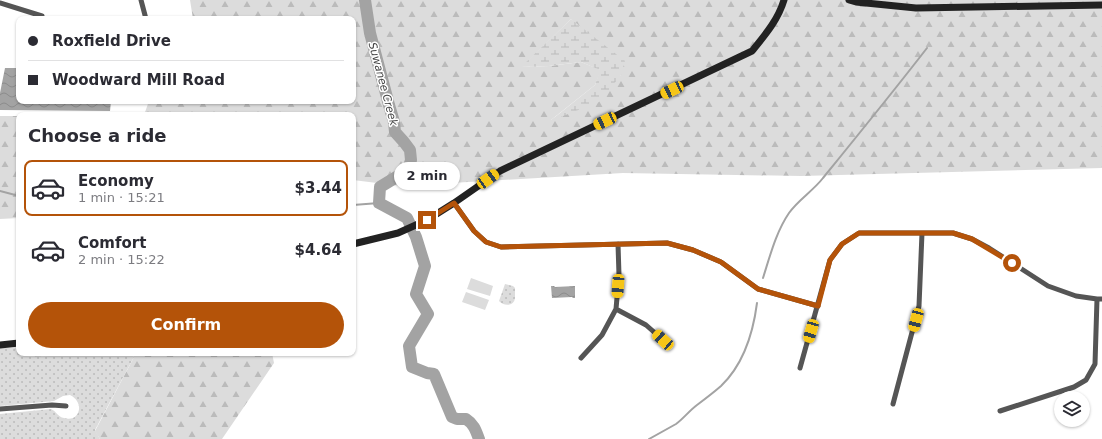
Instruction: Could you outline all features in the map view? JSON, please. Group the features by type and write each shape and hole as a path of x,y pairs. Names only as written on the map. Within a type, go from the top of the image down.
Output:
{"street":[{"path":"141,0 145,16"},
{"path":"356,243 403,231 427,220 500,171 752,51 771,29 783,2 790,0"},
{"path":"849,0 916,8 1102,5"},
{"path":"0,3 42,16"},
{"path":"454,203 474,231 486,242 501,247 667,243 693,250 721,262 758,289 818,306"},
{"path":"800,368 830,260 842,244 859,233 953,233 972,239 989,248 1048,286 1076,296 1100,299 1094,364 1086,380 1074,387 1000,412"},
{"path":"893,404 919,306 922,233"},
{"path":"581,358 602,335 616,310 619,275 618,244"},
{"path":"616,310 646,325 663,340"},
{"path":"0,345 16,343"},
{"path":"0,409 52,405 66,406"}],"green space":[{"path":"190,0 1102,0 1102,168 801,176 623,173 401,186 356,180 356,112 145,112 148,104 356,104 356,16 193,16","holes":["571,19 621,75 551,120 595,85 601,70 581,62 549,66 522,67"]},
{"path":"571,19 625,61 621,75 599,102 550,121 595,85 600,70 581,62 549,66 521,67"},
{"path":"0,116 16,116 16,218 0,219"},
{"path":"471,278 493,286 490,296 467,289"},
{"path":"505,284 515,288 514,301 508,305 499,301"},
{"path":"466,292 489,300 485,310 462,302"},
{"path":"16,347 16,356 24,357 134,357 95,430 100,439 0,439 0,414 51,409 60,416 69,419 74,418 77,415 79,407 75,398 70,395 63,396 54,401 0,406 0,348"},
{"path":"23,356 48,356 23,357"},
{"path":"133,356 273,356 274,363 222,439 100,439 95,431 134,357"}],"water":[{"path":"5,68 16,68 16,104 111,104 110,111 0,110 0,93"},
{"path":"551,286 575,286 575,298 552,298"}],"waterway":[{"name":"Suwanee Creek","path":"365,0 370,33 394,122 395,132 410,150 411,160 408,170 380,187 379,203 407,218 416,237 425,266 416,294 428,314 409,346 412,367 434,374 452,417 457,419 466,419 469,421 479,439"},
{"path":"763,278 784,220 797,204 823,178 927,48"},
{"path":"0,191 16,195"},
{"path":"356,205 379,203"},
{"path":"649,439 676,424 694,407 721,386 729,377 736,368 746,348 753,326 757,303"}],"route":[{"path":"427,220 454,203 474,231 486,242 501,247 667,243 693,250 721,262 758,289 818,306 830,260 842,244 859,233 953,233 972,239 1012,263"}]}
